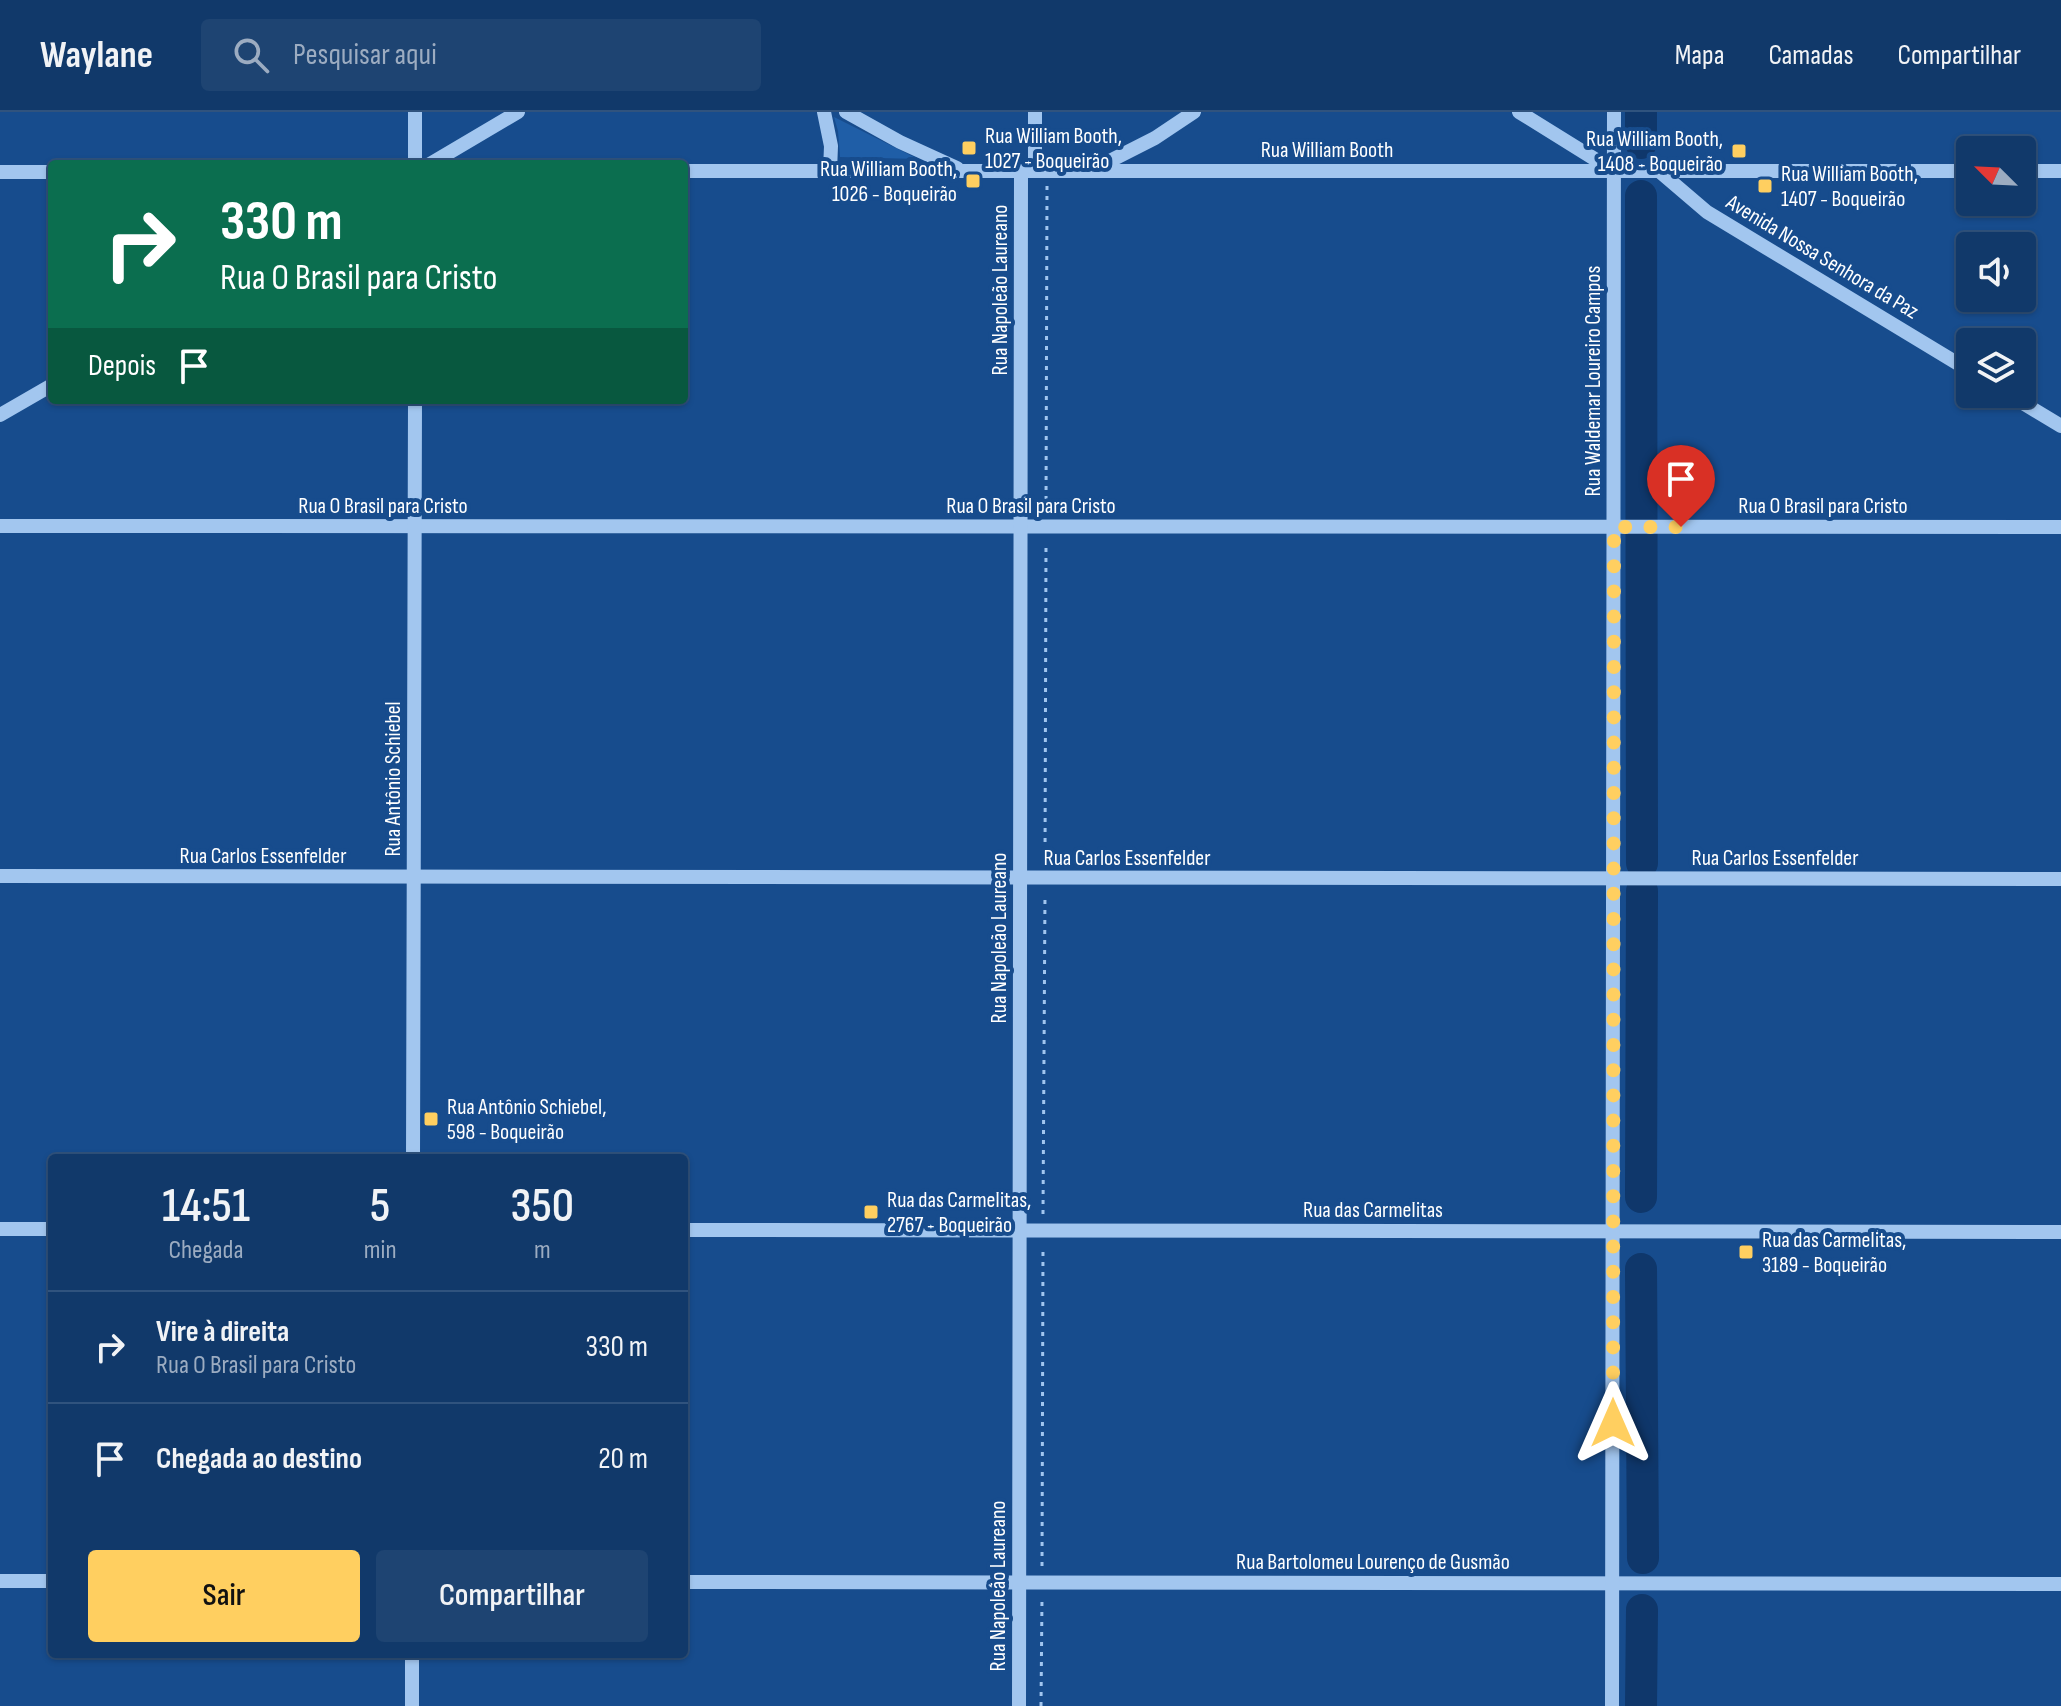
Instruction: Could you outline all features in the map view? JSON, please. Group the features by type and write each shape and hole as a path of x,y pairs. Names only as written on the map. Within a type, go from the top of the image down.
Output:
{"street":[{"path":"415,112 415,160"},
{"path":"437,160 518,112"},
{"path":"824,112 831,146 830,171"},
{"path":"846,112 914,149 965,171"},
{"name":"Rua Napoleão Laureano","path":"1019,1706 1021,527 1028,171 1035,112"},
{"path":"1092,171 1155,138 1194,112"},
{"path":"1519,112 1614,171"},
{"name":"Rua Waldemar Loureiro Campos","path":"1612,1706 1614,112"},
{"name":"Rua William Booth","path":"688,171 1956,171"},
{"name":"Avenida Nossa Senhora da Paz","path":"1659,171 1707,212 1956,363"},
{"path":"2036,171 2061,171"},
{"path":"0,172 48,172"},
{"path":"0,415 48,387"},
{"name":"Rua Antônio Schiebel","path":"413,1154 415,404"},
{"path":"2031,408 2061,426"},
{"name":"Rua O Brasil para Cristo","path":"0,526 2061,527"},
{"name":"Rua Carlos Essenfelder","path":"0,876 2061,879"},
{"path":"0,1229 48,1229"},
{"name":"Rua das Carmelitas","path":"688,1230 2061,1232"},
{"path":"0,1581 48,1581"},
{"name":"Rua Bartolomeu Lourenço de Gusmão","path":"688,1582 2061,1584"},
{"path":"412,1658 412,1706"}],"path":[{"path":"1046,511 1047,197"},
{"path":"1045,864 1046,541"},
{"path":"1043,1209 1045,896"},
{"path":"1042,1562 1043,1256"},
{"path":"1041,1606 1041,1706"}],"shaded area":[{"path":"834,117 918,159 840,157"}],"waterway":[{"path":"1641,112 1641,143"},
{"path":"1641,196 1642,863"},
{"path":"1641,1197 1642,891"},
{"path":"1641,1269 1643,1558"},
{"path":"1641,1706 1642,1610"}],"place":[{"name":"Rua William Booth, 1027 - Boqueirão","path":"969,148"},
{"name":"Rua William Booth, 1408 - Boqueirão","path":"1739,151"},
{"name":"Rua William Booth, 1026 - Boqueirão","path":"973,181"},
{"name":"Rua William Booth, 1407 - Boqueirão","path":"1765,186"},
{"name":"Rua Antônio Schiebel, 598 - Boqueirão","path":"431,1119"},
{"name":"Rua das Carmelitas, 2767 - Boqueirão","path":"871,1212"},
{"name":"Rua das Carmelitas, 3189 - Boqueirão","path":"1746,1252"}],"route":[{"path":"1613,1423 1614,527 1681,527"}]}
